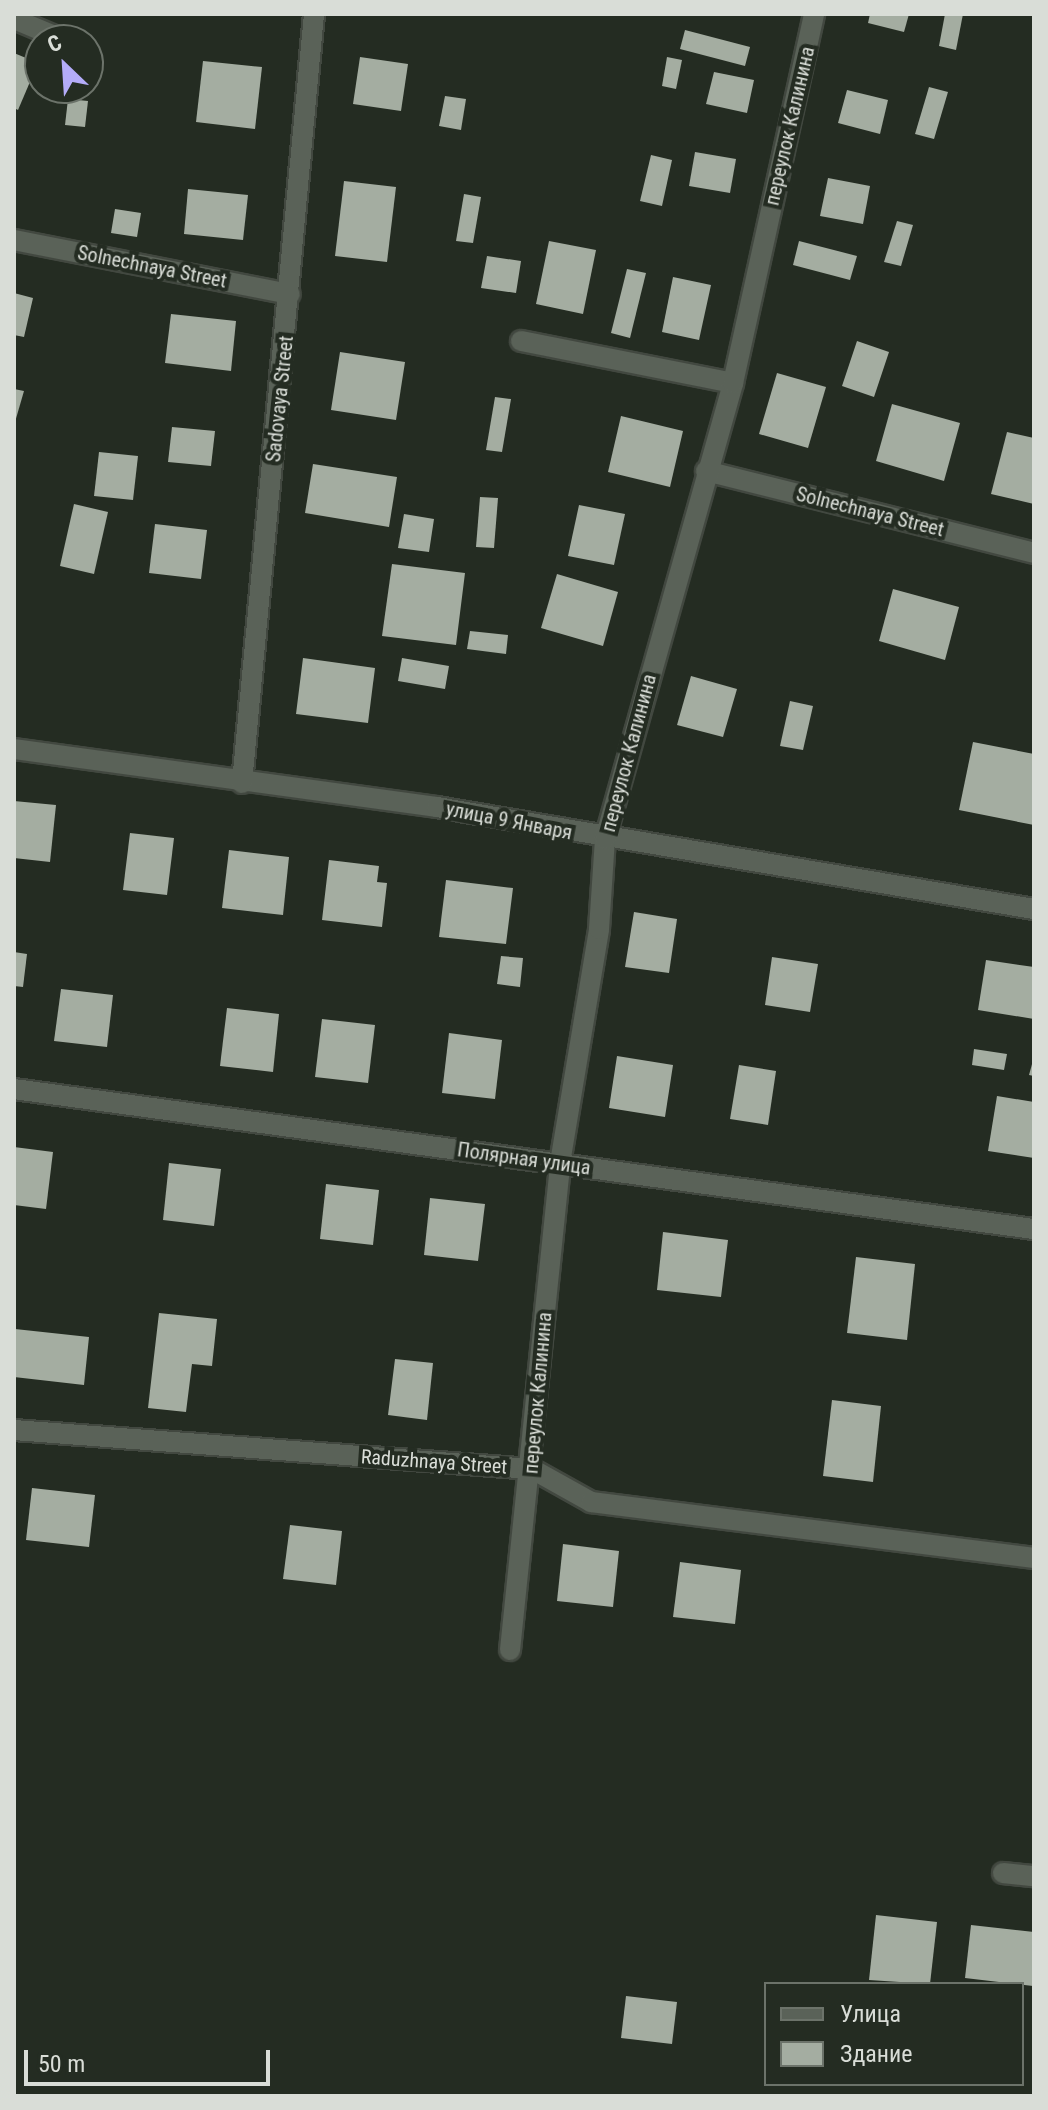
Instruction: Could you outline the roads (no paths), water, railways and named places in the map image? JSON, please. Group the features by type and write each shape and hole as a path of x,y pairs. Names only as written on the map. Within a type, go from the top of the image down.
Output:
{"street":[{"name":"Sadovaya Street","path":"242,783 314,14"},
{"name":"переулок Калинина","path":"510,1650 532,1469 560,1163 599,929 605,839 733,383 814,14"},
{"name":"Solnechnaya Street","path":"14,240 290,294"},
{"path":"521,341 733,383"},
{"name":"Solnechnaya Street","path":"706,471 1034,553"},
{"name":"улица 9 Января","path":"14,749 605,839 1034,909"},
{"name":"Полярная улица","path":"14,1089 1034,1229"},
{"name":"Raduzhnaya Street","path":"14,1430 532,1469 591,1502 1034,1558"},
{"path":"1003,1873 1034,1876"}]}
